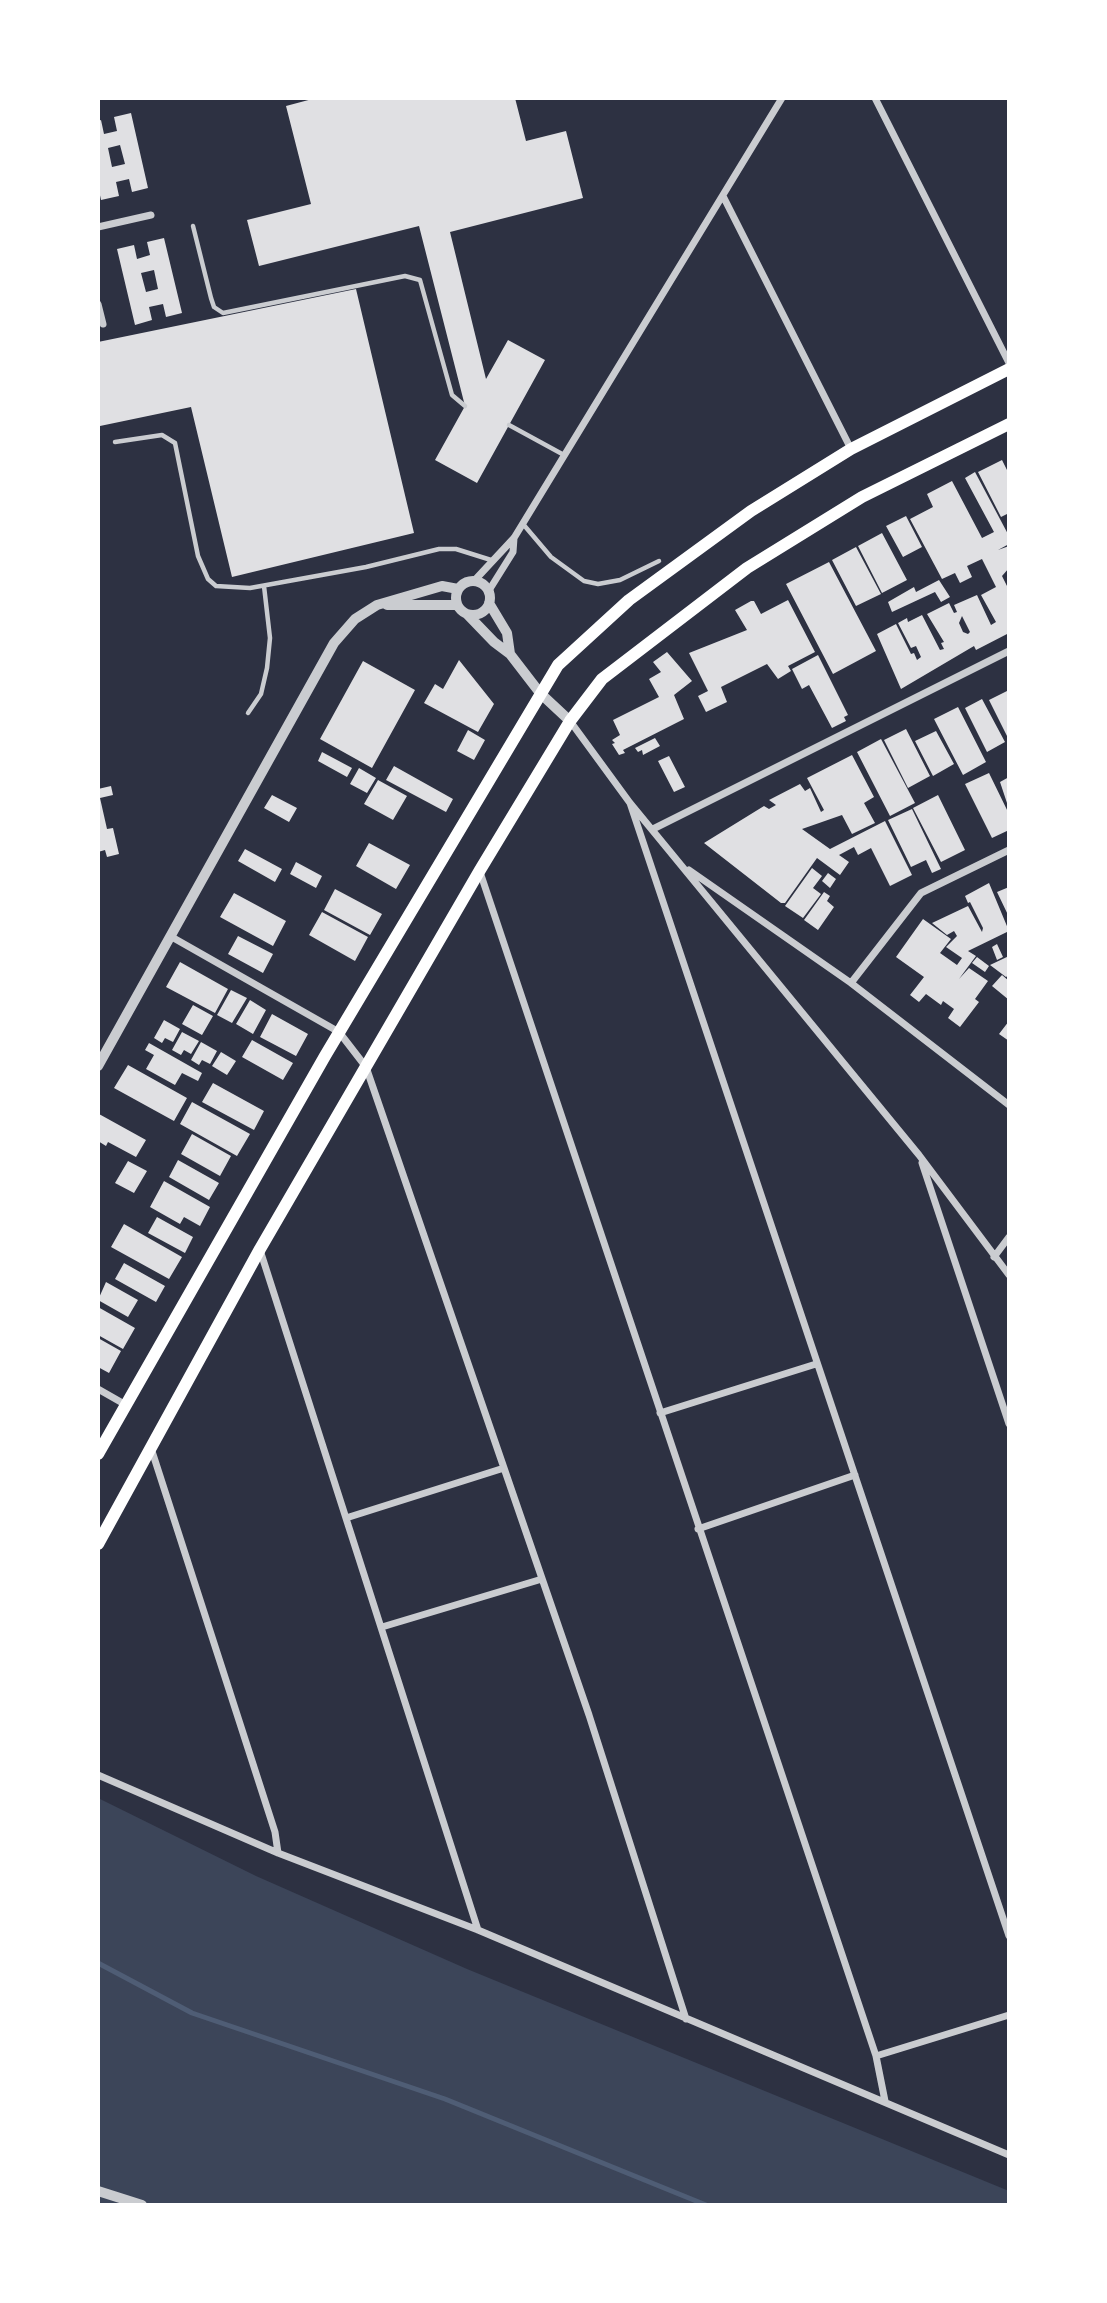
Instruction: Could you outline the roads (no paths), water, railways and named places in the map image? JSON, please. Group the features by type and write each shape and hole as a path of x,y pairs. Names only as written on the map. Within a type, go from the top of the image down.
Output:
{"main road":[{"path":"98,1454 339,1032 558,665 629,600 751,511 851,449 1009,369"},
{"path":"98,1544 150,1444 260,1249 480,870 570,721 602,679 747,568 862,498 1009,424"}],"street":[{"path":"467,614 481,612 483,590 491,560 514,538 523,524 782,98"},
{"path":"875,98 1009,363"},
{"path":"723,196 851,449"},
{"path":"98,227 151,215"},
{"path":"98,304 103,324"},
{"path":"483,590 513,552 514,538"},
{"path":"98,1066 334,643 355,619 377,605 442,586 483,590"},
{"path":"457,605 458,589"},
{"path":"483,590 507,633 510,654"},
{"path":"377,605 457,605 510,654 540,693 570,721 679,864 919,1155 1009,1275"},
{"path":"653,829 1009,651"},
{"path":"630,803 1009,1937"},
{"path":"851,983 921,893 1009,850"},
{"path":"679,864 851,983 1009,1103"},
{"path":"480,870 876,2056 885,2101"},
{"path":"170,936 339,1032 366,1067 542,1578 687,2019"},
{"path":"919,1155 1009,1424"},
{"path":"994,1257 1009,1237"},
{"path":"260,1249 478,1930"},
{"path":"660,1413 816,1364"},
{"path":"98,1389 126,1405"},
{"path":"150,1444 275,1832 278,1853"},
{"path":"346,1518 504,1468"},
{"path":"698,1529 855,1475"},
{"path":"382,1627 542,1578"},
{"path":"98,1775 278,1853 478,1930 1009,2155"},
{"path":"876,2056 1009,2015"},
{"path":"98,2191 142,2205"}],"lane":[{"path":"193,226 214,307 223,313 405,275 415,277 423,283 452,395 465,406"},
{"path":"509,425 565,455"},
{"path":"115,442 162,435 170,437 175,443 198,556 208,579 226,588 264,586 366,567 439,549 456,550 491,560"},
{"path":"523,524 551,557 584,581 598,584 621,580 659,561"},
{"path":"248,713 261,694 267,668 270,638 264,586"}],"waterway":[{"path":"98,1963 192,2013 445,2099 706,2205"}]}
